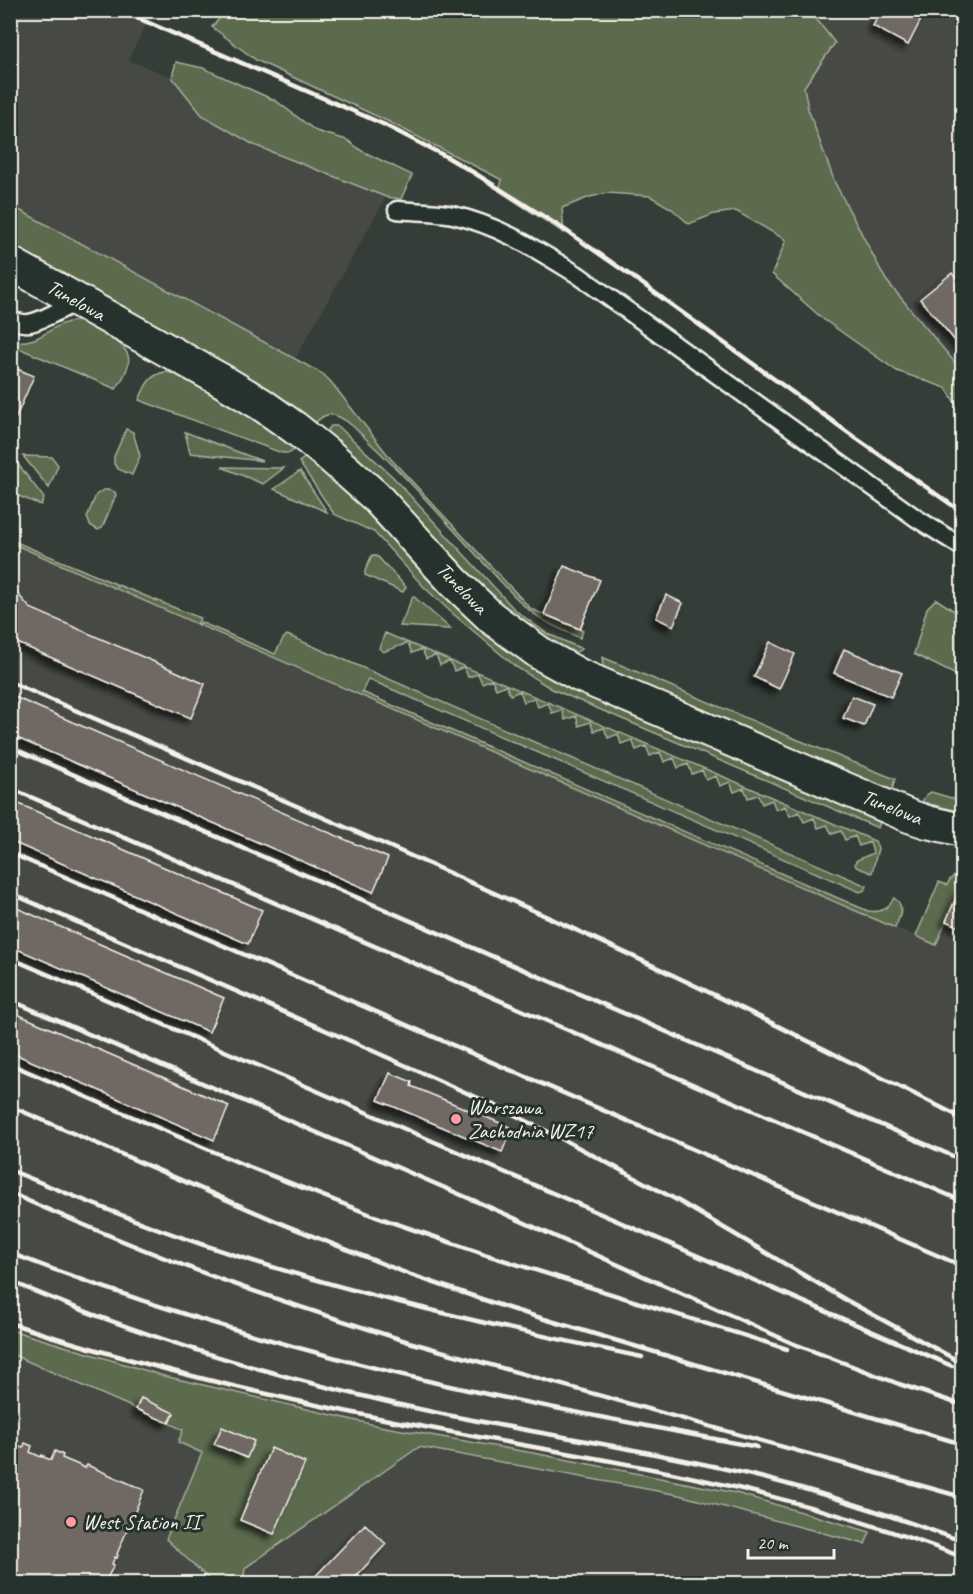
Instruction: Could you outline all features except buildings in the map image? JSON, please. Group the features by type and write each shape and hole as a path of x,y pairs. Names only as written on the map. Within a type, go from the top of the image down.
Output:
{"street":[{"name":"Tunelowa","path":"10,263 236,389 295,428 375,496 454,582 492,618 541,654 579,675 909,816 963,830"}],"lane":[{"path":"398,210 451,214 489,225 526,243 578,276 907,512 963,547"},
{"path":"10,320 19,323 37,321 78,301"}],"shaded area":[{"path":"10,11 153,11 128,60 172,77 202,115 254,145 386,197 295,359 11,205"},
{"path":"810,11 962,11 962,371 886,280 835,183 808,108 804,87 835,43"},
{"path":"10,543 936,945 962,884 962,1583 243,1583 245,1568 417,1448 217,1583 11,1583"}],"green space":[{"path":"227,10 810,11 835,43 804,87 808,109 835,183 886,280 962,371 962,414 946,388 897,371 823,319 772,274 786,240 736,211 714,214 689,224 672,209 650,196 607,193 562,208 564,233 499,191 502,180 387,121 256,60 212,27"},
{"path":"176,62 203,68 276,101 316,131 347,140 362,151 412,175 401,199 386,197 254,145 202,115 172,77"},
{"path":"10,205 323,374 391,459 531,609 583,631 580,638 557,628 522,604 409,482 344,420 328,415 314,424 196,349 192,344 189,345 45,265 41,260 37,261 11,246"},
{"path":"75,321 102,332 125,350 129,363 116,389 11,345 11,341 31,340"},
{"path":"165,372 185,378 262,425 295,449 290,453 282,453 139,400 151,378"},
{"path":"331,426 339,427 393,477 515,610 546,633 582,649 570,652 551,643 551,639 545,638 511,613 476,582 386,486 341,445 341,442 326,432"},
{"path":"126,429 133,432 140,456 132,475 118,469 114,464 114,457"},
{"path":"185,432 262,461 190,453"},
{"path":"11,455 44,498 41,505 11,493"},
{"path":"23,456 52,457 58,465 49,488"},
{"path":"306,457 366,509 471,621 541,673 603,704 880,822 878,828 552,689 516,667 424,587 374,532 334,514 299,462"},
{"path":"222,467 284,468 263,484"},
{"path":"300,471 327,512 274,489"},
{"path":"103,490 110,490 116,495 102,528 98,530 90,525 87,517 96,495"},
{"path":"11,540 116,584 117,587 118,585 200,618 198,623 200,624 201,622 275,654 287,635 867,886 860,892 368,679 362,692 868,911 884,909 894,898 901,908 895,928 11,543"},
{"path":"372,555 378,557 406,587 403,592 365,575"},
{"path":"413,596 451,629 400,626"},
{"path":"936,599 962,616 962,678 914,654 927,608"},
{"path":"385,633 875,841 878,848 872,873 856,867 855,863 873,853 870,842 859,846 855,836 845,840 841,831 832,834 827,825 818,828 814,818 804,822 799,812 790,816 785,806 776,810 772,800 762,804 758,795 748,798 744,788 734,792 730,782 720,786 716,776 706,780 702,770 692,774 688,764 678,768 674,758 664,762 660,752 650,756 646,746 636,750 632,740 621,744 618,734 608,738 604,728 594,731 590,722 579,726 576,716 565,720 562,710 552,713 548,703 538,707 534,698 524,702 520,691 510,695 506,685 496,689 492,679 482,683 478,674 468,677 464,667 454,671 450,661 440,665 436,655 426,659 422,649 412,653 408,643 383,652 379,648"},
{"path":"602,657 895,779 892,790 609,672 603,666"},
{"path":"931,792 962,801 962,812 922,802"},
{"path":"962,872 962,884 936,945 916,936 939,882 947,885 953,877"},
{"path":"11,1330 164,1376 379,1426 533,1453 736,1493 870,1532 865,1544 679,1495 419,1447 245,1568 243,1583 211,1583 166,1539 202,1453 178,1442 183,1430 169,1423 174,1413 141,1398 136,1409 11,1354"}],"railway":[{"path":"119,10 383,124 476,174 568,232 640,282 962,512"},
{"path":"10,682 346,827 596,939 750,1012 962,1118"},
{"path":"10,747 962,1160"},
{"path":"10,788 962,1201"},
{"path":"10,853 962,1266"},
{"path":"10,893 505,1110 675,1199 846,1300 962,1363"},
{"path":"10,958 952,1366"},
{"path":"10,1000 503,1213 792,1343 956,1403"},
{"path":"10,1064 242,1164 374,1216 484,1254 787,1349"},
{"path":"10,1106 285,1225 411,1275 511,1309 962,1444"},
{"path":"10,1170 177,1236 255,1262 475,1321 642,1357"},
{"path":"10,1193 177,1263 253,1291 409,1342 962,1497"},
{"path":"10,1253 171,1310 335,1358 445,1385 757,1447"},
{"path":"10,1281 116,1323 280,1375 447,1415 645,1452 764,1478 839,1499 962,1541"},
{"path":"10,1323 171,1371 281,1397 391,1421 634,1465 746,1490 855,1520 962,1557"}],"place":[{"name":"Warszawa Zachodnia WZ17","path":"456,1119"},
{"name":"West Station II","path":"71,1522"}]}
